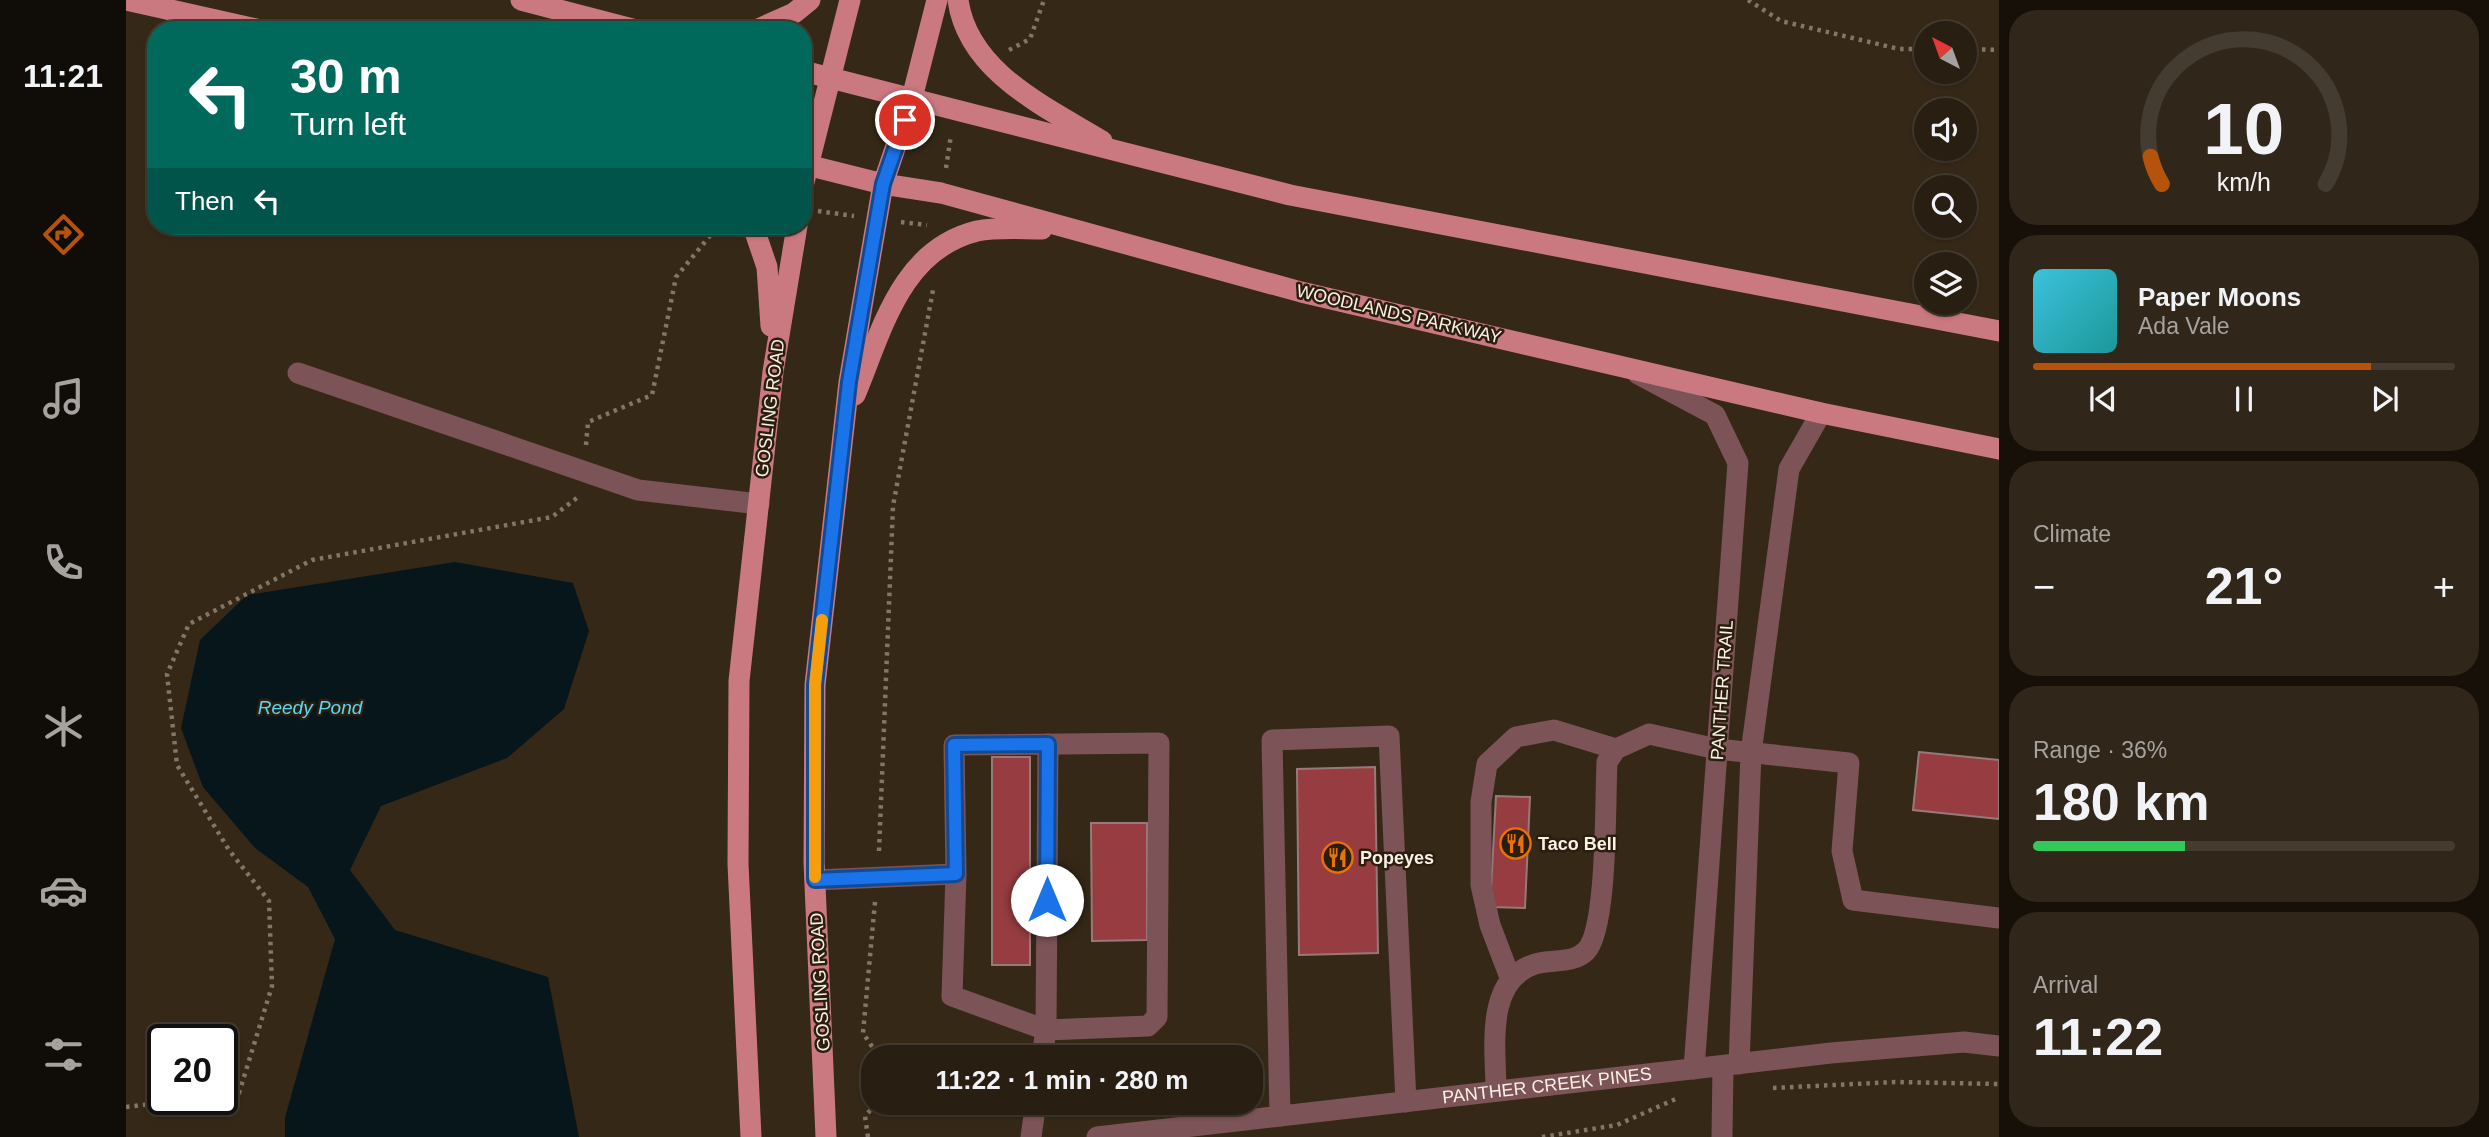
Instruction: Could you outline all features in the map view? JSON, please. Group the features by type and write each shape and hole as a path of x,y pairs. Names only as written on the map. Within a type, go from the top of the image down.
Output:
{"main road":[{"path":"126,0 220,21"},
{"path":"521,0 602,21"},
{"path":"777,21 794,13 810,0"},
{"path":"812,143 850,0"},
{"name":"GOSLING ROAD","path":"826,1137 815,880 815,685 844,419 883,184 912,98 937,0"},
{"path":"958,0 961,21 976,51 986,61 1026,94 1122,153"},
{"path":"812,73 1290,195 1999,331"},
{"name":"WOODLANDS PARKWAY","path":"812,172 941,193 1301,292 1821,414 1999,449"},
{"path":"844,419 906,278 932,251 977,231 1076,230"},
{"path":"759,235 767,267 773,372"},
{"name":"GOSLING ROAD","path":"751,1137 738,864 739,681 773,372 796,235"}],"street":[{"name":"PANTHER TRAIL","path":"1627,368 1715,415 1738,463 1694,1069"},
{"path":"298,373 638,490 758,504"},
{"name":"PANTHER TRAIL","path":"1723,1137 1731,1065 1751,752 1789,469 1821,414"},
{"path":"1511,980 1490,925 1481,885 1481,802 1488,764 1516,737 1555,730 1616,748"},
{"path":"1496,1091 1497,1008 1511,980 1535,964 1565,961 1586,951 1600,925 1607,762 1616,748 1649,734 1717,750 1849,763 1842,851 1853,900 1999,918"},
{"path":"1280,1116 1272,740 1389,736 1406,1102"},
{"path":"1159,743 1157,1017 1148,1026 1046,1030 953,996 956,874 954,745 1159,743"},
{"path":"1044,1045 1048,744"},
{"path":"815,880 956,874"},
{"name":"PANTHER CREEK PINES","path":"1097,1137 1731,1065 1998,1041"},
{"path":"1031,1137 1034,1115"}],"path":[{"path":"986,61 1030,39 1044,0"},
{"path":"1748,0 1781,21 1887,46 1914,48"},
{"path":"1978,49 1999,50"},
{"path":"871,1045 863,1033 877,878 893,506 933,295 931,226 941,193 956,111"},
{"path":"238,1093 272,986 268,901 229,850 177,765 167,674 189,624 312,560 552,517 582,494 588,422 652,395 676,277 711,235"},
{"path":"1765,1089 1895,1082 1999,1084"},
{"path":"1542,1137 1617,1125 1680,1097"},
{"path":"126,1107 147,1105"},
{"path":"866,1115 867,1137"}],"water":[{"name":"Reedy Pond","path":"455,562 573,583 589,631 564,709 507,758 381,806 350,870 395,930 548,977 579,1137 285,1137 285,1118 335,939 308,887 255,848 203,787 181,728 200,640 247,595"}],"building":[{"path":"1919,752 1999,760 1999,819 1913,810"},
{"path":"992,757 1030,757 1030,965 992,965"},
{"path":"1375,767 1378,953 1299,955 1297,769"},
{"path":"1496,796 1530,797 1525,908 1490,907"},
{"path":"1091,823 1147,823 1147,940 1092,941"}],"slow traffic":[{"path":"815,877 815,685 822,620"}],"place":[{"name":"Taco Bell","path":"1515,844"},
{"name":"Popeyes","path":"1337,858"}],"route":[{"path":"905,120 883,184 849,382 815,685 815,880 956,874 954,745 1048,744 1047,900"}]}
